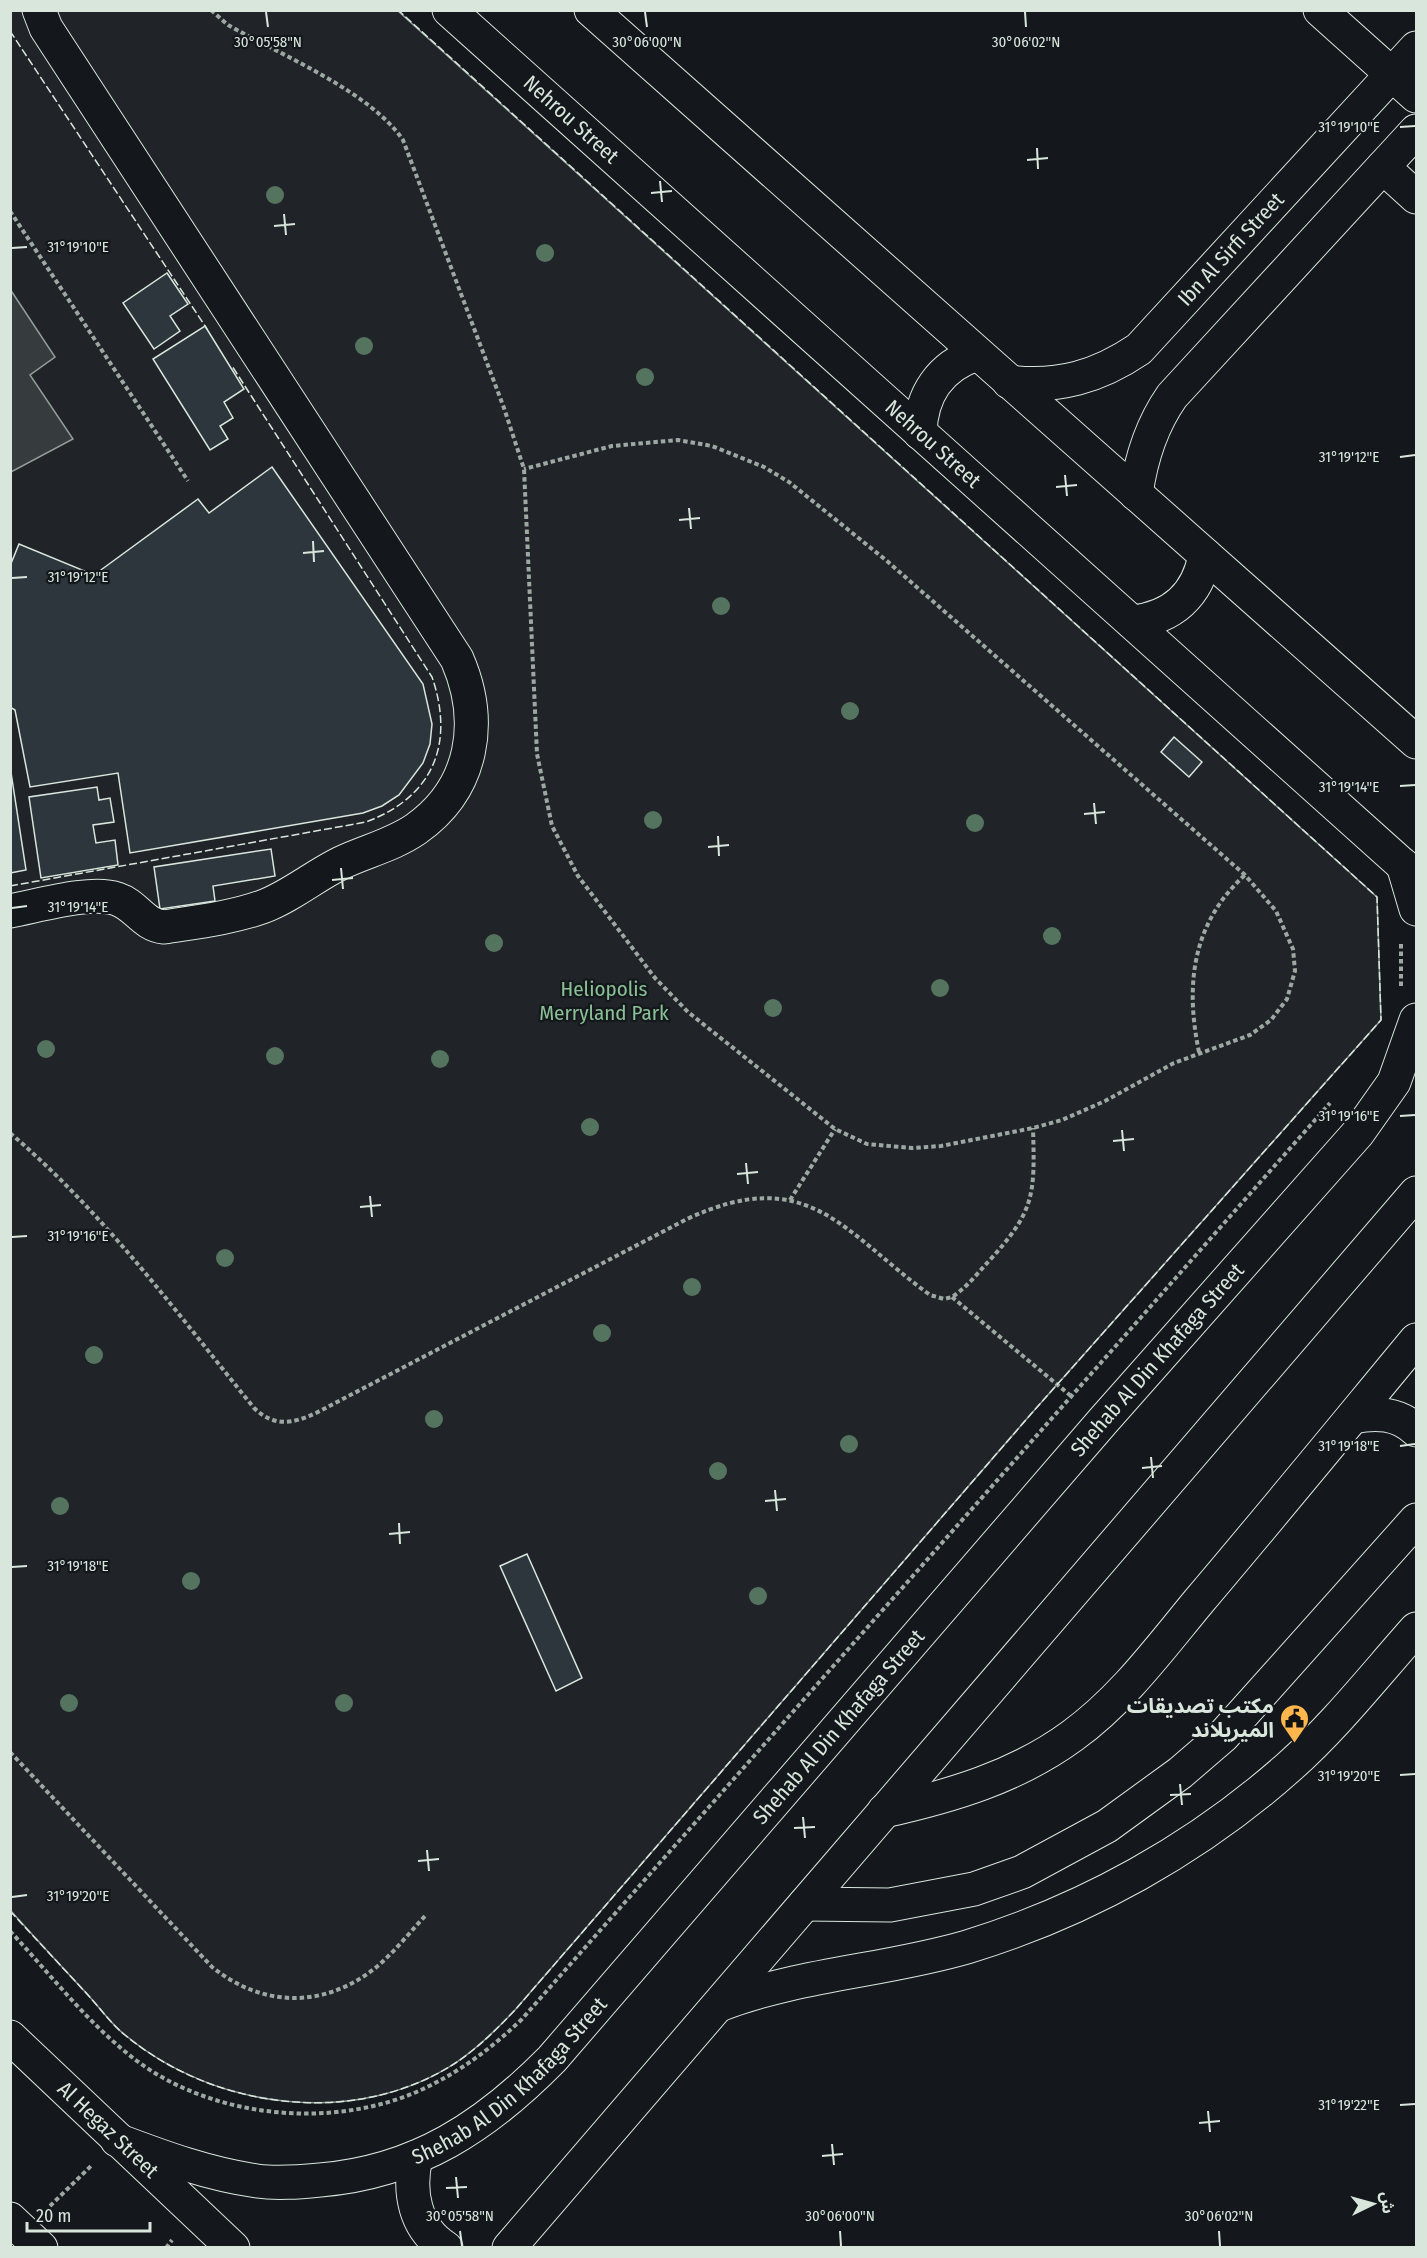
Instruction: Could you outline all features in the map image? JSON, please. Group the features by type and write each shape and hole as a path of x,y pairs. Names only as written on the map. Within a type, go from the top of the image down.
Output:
{"street":[{"path":"10,911 105,896 126,903 148,923 164,927 263,906 342,863 396,841 417,828 434,812 455,784 469,752 473,729 467,683 457,659 46,28 39,10"},
{"name":"Nehrou Street","path":"449,10 1410,871"},
{"path":"591,10 1416,742"},
{"path":"1320,10 1416,96"},
{"name":"Ibn Al Sirfi Street","path":"1009,382 1043,385 1078,379 1110,368 1139,349 1416,48"},
{"path":"1136,494 1141,465 1150,436 1172,396 1416,131"},
{"path":"1383,167 1416,197"},
{"path":"921,433 923,406 934,383 953,365 977,354"},
{"path":"1132,622 1158,617 1182,603 1198,582 1205,555"},
{"path":"1410,871 1416,909"},
{"name":"Shehab Al Din Khafaga Street","path":"117,2140 181,2164 257,2181 332,2179 368,2172 416,2157 462,2135 500,2109 552,2059 1103,1421 1358,1133 1394,1082 1416,1025"},
{"path":"509,2247 1416,1192"},
{"path":"884,1811 958,1792 999,1778 1073,1736 1104,1708 1155,1654 1416,1341"},
{"path":"1353,1417 1383,1414 1398,1418 1416,1430"},
{"path":"805,1904 847,1907 890,1905 932,1899 974,1889 1022,1872 1107,1826 1180,1773 1223,1736 1416,1520"},
{"path":"718,2006 791,1982 901,1964 966,1947 1051,1916 1123,1882 1219,1822 1290,1766 1416,1629"},
{"name":"Al Hegaz Street","path":"10,2037 232,2247"},
{"path":"416,2157 412,2176 412,2194 417,2212 426,2228 446,2247"}],"path":[{"path":"211,10 228,25 364,101 393,125 414,164 504,408 524,469 537,754 548,811 559,843 579,876 671,996 707,1029 835,1129 867,1144 912,1148 941,1146 1062,1120 1199,1052 1250,1035 1271,1020 1287,999 1295,971 1293,949 1276,911 1245,875 887,561 789,482 764,467 712,446 678,440 612,446 524,469"},
{"path":"10,211 188,481"},
{"path":"1199,1052 1191,1002 1193,973 1199,945 1210,918 1225,893 1245,875"},
{"path":"1401,942 1403,976 1401,992"},
{"path":"10,1931 106,2036 148,2068 176,2084 215,2100 256,2109 298,2113 340,2111 381,2104 421,2090 457,2071 492,2048 522,2019 1333,1099"},
{"path":"10,1133 86,1204 254,1408 274,1422 286,1423 316,1413 714,1206 767,1198 790,1200 824,1212 930,1295 944,1299 952,1297 1008,1240 1024,1216 1033,1188 1033,1128"},
{"path":"790,1200 835,1129"},
{"path":"952,1297 1057,1385"},
{"path":"10,1752 212,1967 231,1982 252,1991 274,1997 297,1998 339,1990 376,1967 426,1915"},
{"path":"23,2237 117,2140"}],"green space":[{"name":"Heliopolis Merryland Park","path":"11,11 398,11 1377,897 1381,1020 1031,1414 515,2010 487,2038 457,2062 418,2083 376,2096 332,2102 287,2101 243,2094 201,2080 161,2060 115,2026 11,1911"}],"shaded area":[{"path":"10,289 55,357 30,375 73,439 11,472"}],"building":[{"path":"167,273 188,304 170,316 180,331 154,349 123,303"},
{"path":"205,326 244,389 224,402 233,418 220,426 228,439 210,450 153,359"},
{"path":"272,467 423,684 432,724 430,744 423,763 399,795 382,806 363,813 130,853 118,773 30,787 15,710 10,707 10,566 19,544 94,575 198,499 209,513"},
{"path":"1174,737 1202,762 1189,777 1161,752"},
{"path":"10,766 26,870 10,873"},
{"path":"97,787 99,800 110,798 114,822 93,825 96,843 115,840 118,865 41,878 29,797"},
{"path":"271,849 275,876 213,886 215,901 160,909 154,867"},
{"path":"527,1554 582,1678 556,1691 500,1566"}],"fence":[{"path":"10,1911 120,2031 161,2060 201,2080 243,2094 287,2101 332,2102 376,2096 418,2083 457,2062 488,2038 515,2010 1031,1414 1381,1020 1377,897 398,10"},
{"path":"10,31 207,329"},
{"path":"10,886 366,822 389,811 408,798 422,783 433,765 439,746 441,724 439,701 432,677 232,366"}],"place":[{"name":"مكتب تصديقات الميريلاند","path":"1295,1744"}]}
